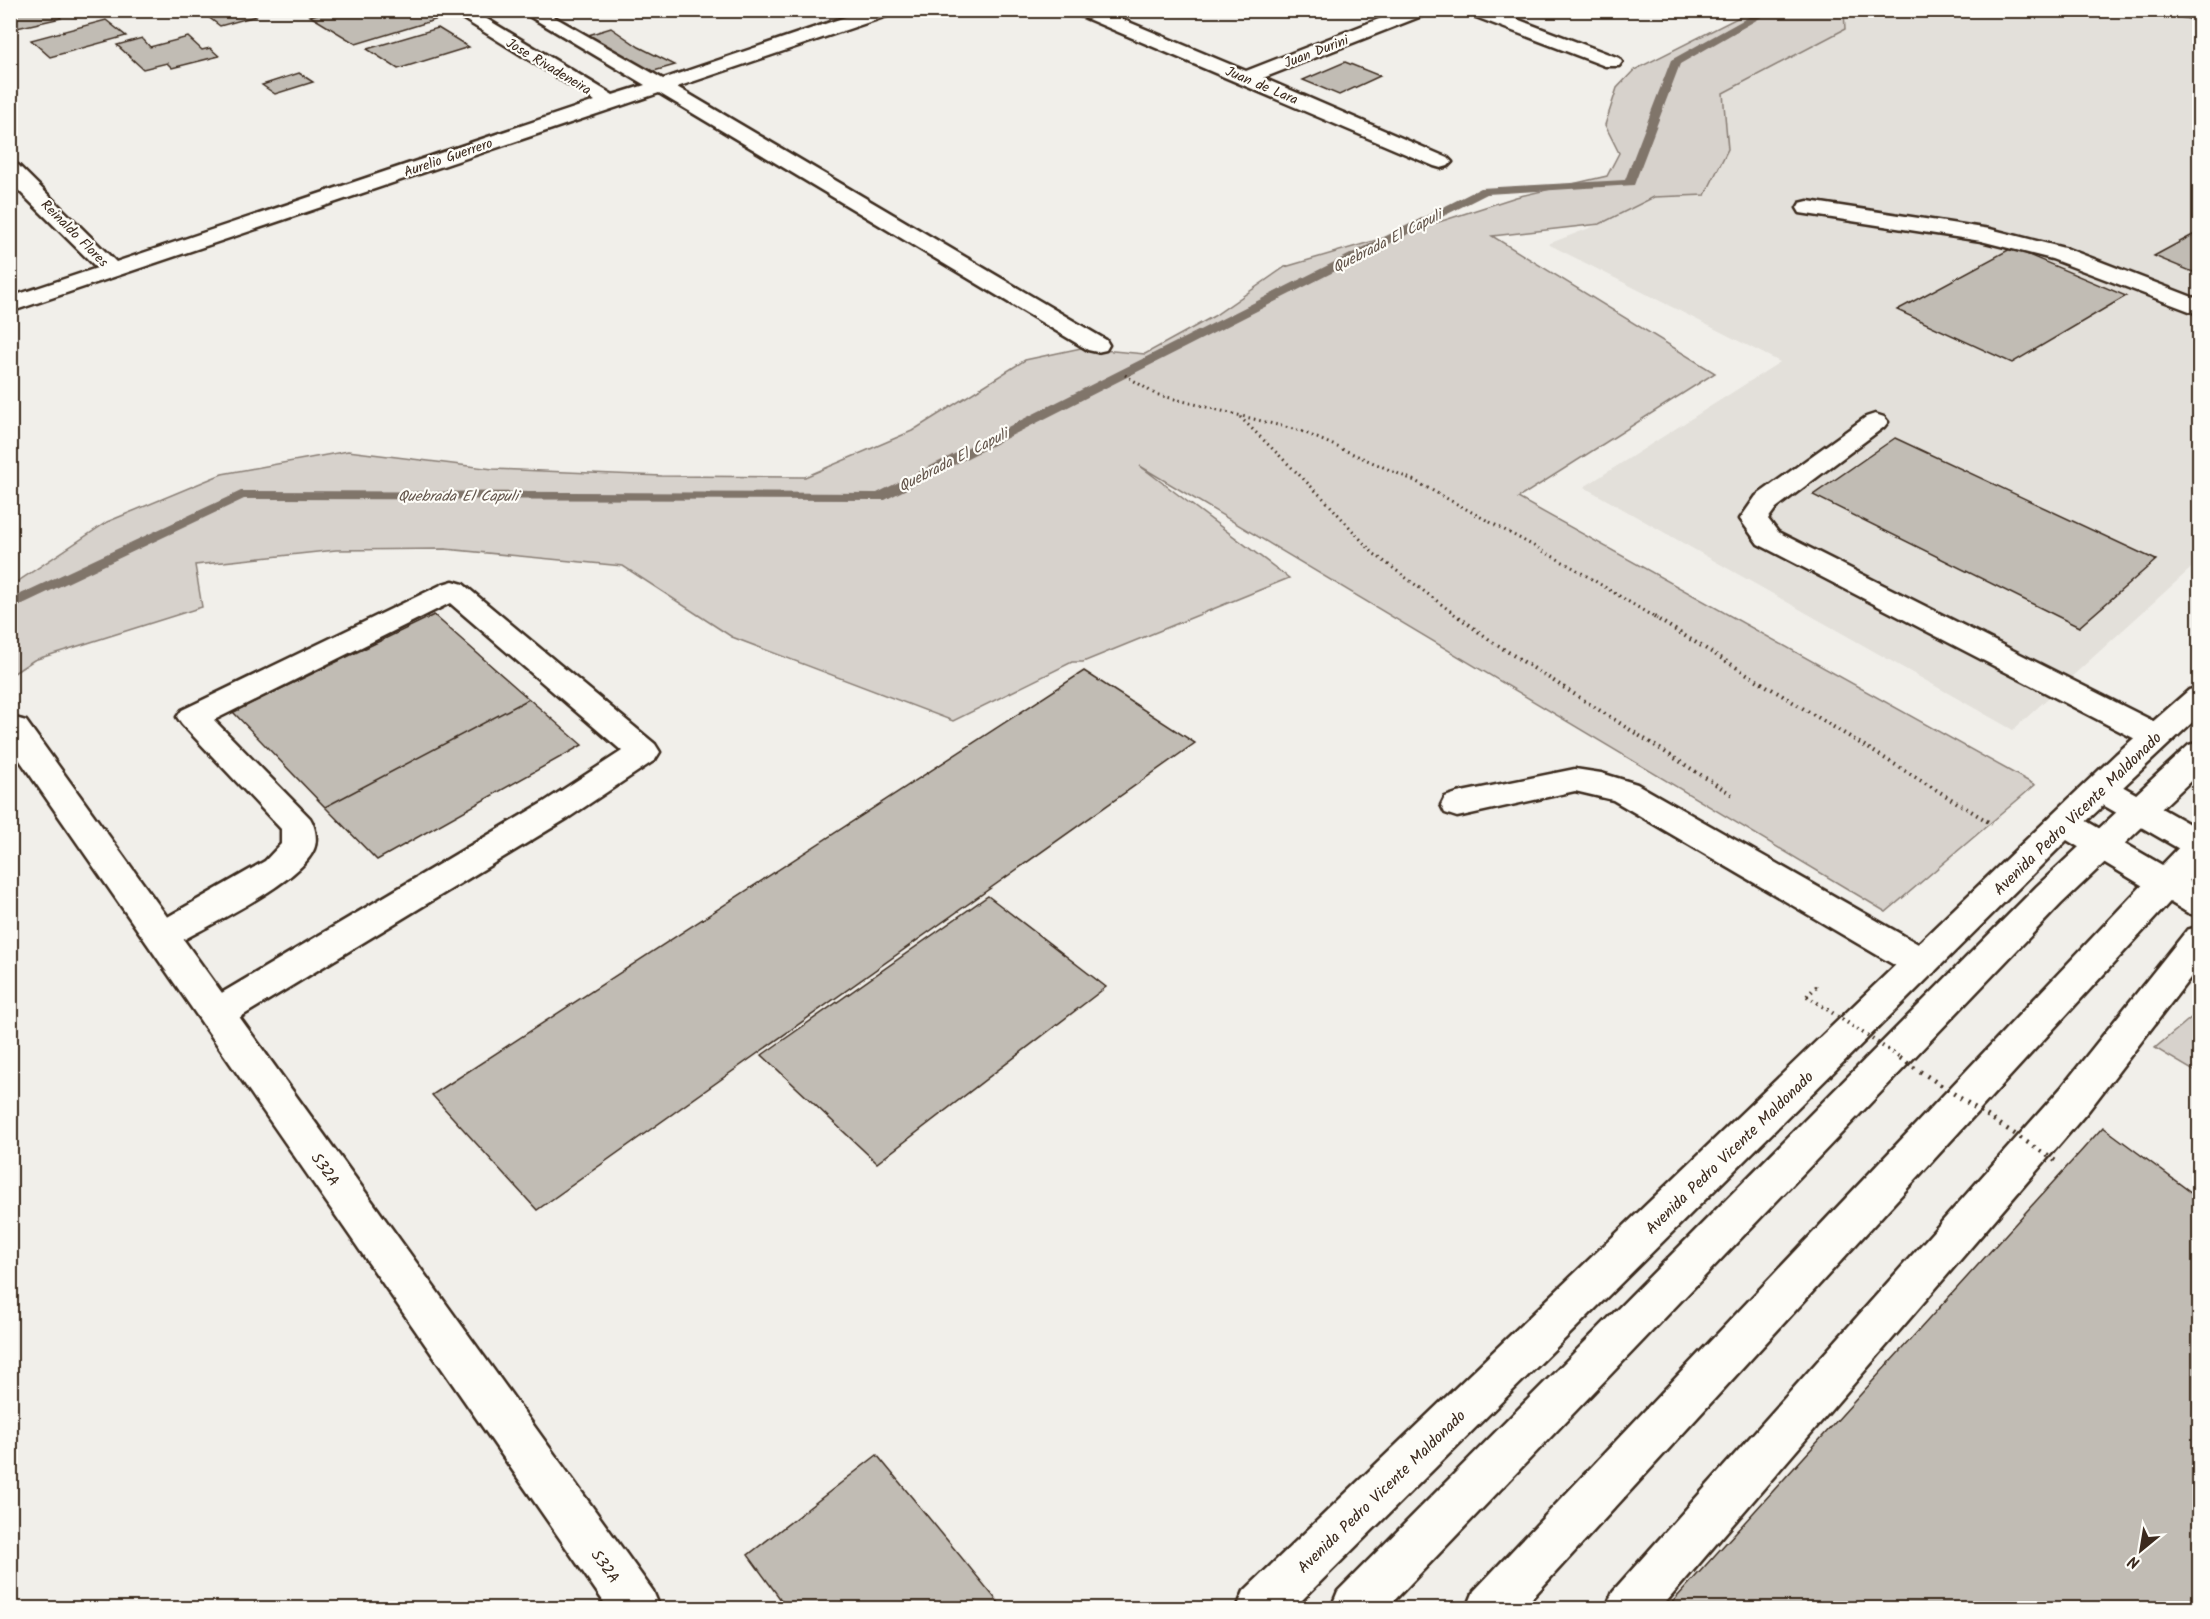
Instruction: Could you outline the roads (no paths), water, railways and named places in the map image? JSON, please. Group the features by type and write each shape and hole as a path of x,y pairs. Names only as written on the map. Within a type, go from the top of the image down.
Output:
{"street":[{"name":"Jose Rivadeneira","path":"458,10 610,102"},
{"path":"528,10 660,85 1097,345"},
{"name":"Aurelio Guerrero","path":"10,305 886,10"},
{"name":"Juan de Lara","path":"1083,10 1440,162"},
{"name":"Juan Durini","path":"1246,78 1420,10"},
{"path":"1475,10 1612,62"},
{"path":"2179,10 2199,14"},
{"name":"Reinaldo Flores","path":"10,170 113,271"},
{"path":"1808,207 1982,234 2060,254 2199,308"},
{"path":"1875,422 1766,502 1754,519 1768,538 2156,736"},
{"path":"162,936 277,870 298,847 298,826 193,717 453,590 644,752 556,810 216,1014"},
{"name":"Avenida Pedro Vicente Maldonado","path":"1261,1608 2064,823 2199,697"},
{"name":"S32A","path":"15,729 636,1608"},
{"path":"1355,1608 2049,895 2141,811 2199,753"},
{"path":"1456,805 1575,780 1601,784 1625,792 1921,963"},
{"path":"1491,1608 2199,846 2101,789"},
{"path":"2064,823 2199,904"},
{"path":"1630,1608 2075,1099 2199,939"}],"waterway":[{"name":"Quebrada El Capuli","path":"10,605 241,495 880,497 1485,191 1630,183 1675,62 1769,10"}]}
